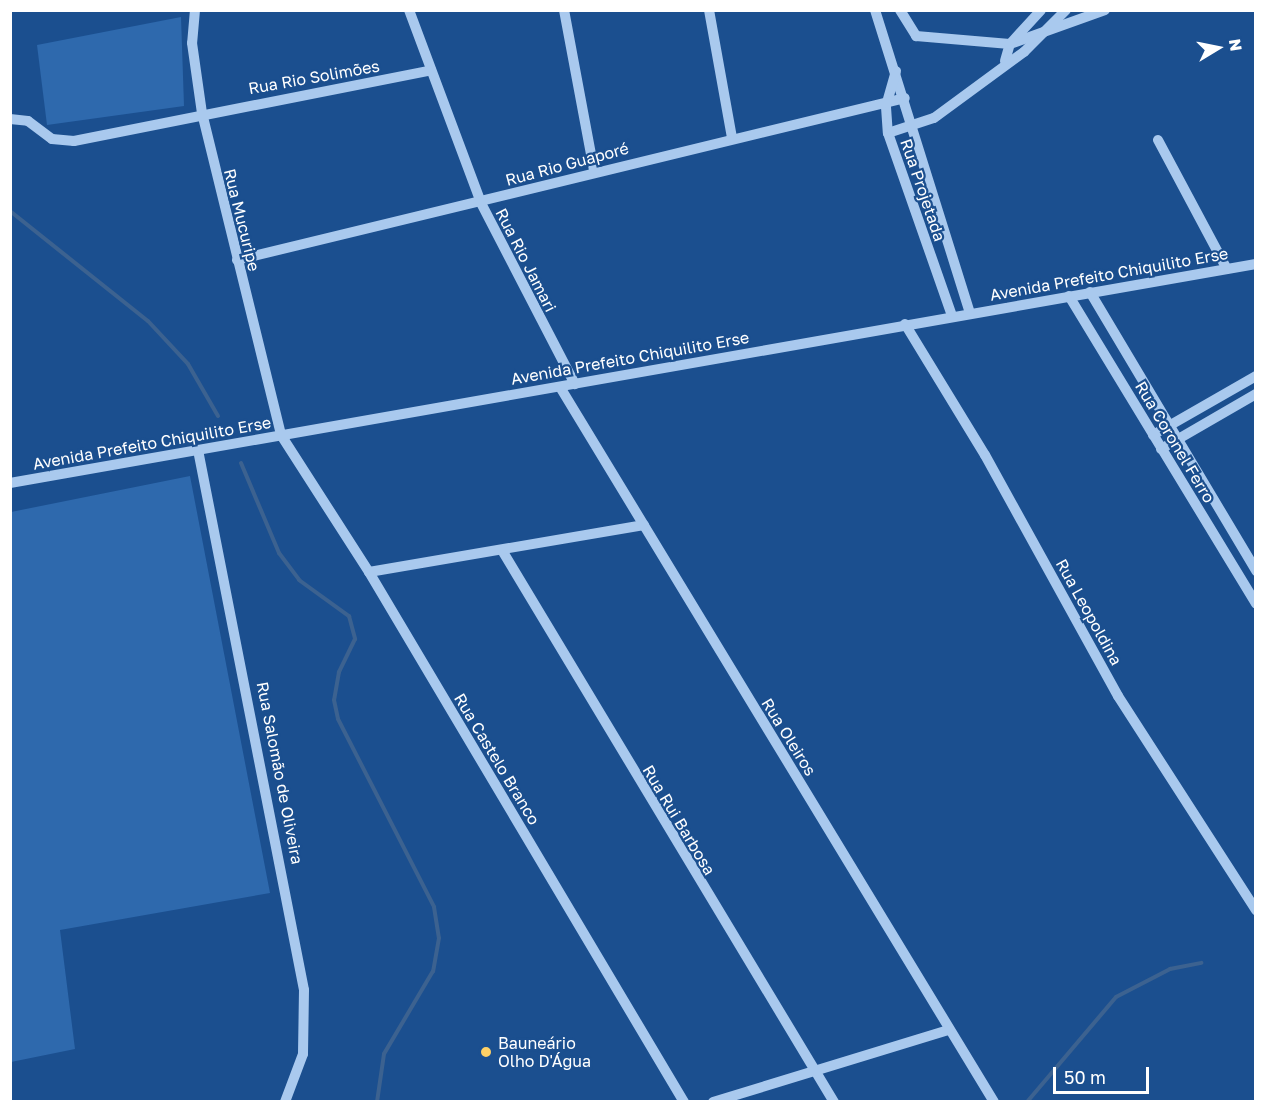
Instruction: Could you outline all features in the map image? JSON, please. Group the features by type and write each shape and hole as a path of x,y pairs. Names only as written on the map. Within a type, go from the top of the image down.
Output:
{"street":[{"name":"Rua Mucuripe","path":"195,10 192,43 201,113 280,435"},
{"name":"Rua Rio Jamari","path":"409,10 481,203 575,384"},
{"path":"564,10 594,171"},
{"path":"709,10 732,138"},
{"name":"Rua Projetada","path":"875,10 915,127 935,218 970,313"},
{"path":"900,10 916,36 1010,44 1105,10"},
{"path":"1005,62 1010,44 1041,10"},
{"path":"888,133 915,127 1047,30 1065,10"},
{"name":"Rua Rio Solimões","path":"10,119 28,121 52,139 74,141 201,113 431,70"},
{"name":"Rua Projetada","path":"897,71 886,104 888,133 951,316"},
{"name":"Rua Rio Guaporé","path":"237,260 481,203 594,171 906,98"},
{"path":"1158,140 1227,268"},
{"name":"Avenida Prefeito Chiquilito Erse","path":"10,483 1256,264"},
{"name":"Rua Coronel Ferro","path":"1090,292 1176,441 1256,571"},
{"name":"Rua Coronel Ferro","path":"1069,297 1256,604"},
{"name":"Rua Leopoldina","path":"905,324 985,455 1124,704 1256,910"},
{"path":"1153,435 1255,376 1256,382"},
{"name":"Rua Oleiros","path":"560,387 993,1101"},
{"path":"1161,449 1256,394"},
{"name":"Rua Castelo Branco","path":"280,435 369,572 684,1101"},
{"name":"Rua Salomão de Oliveira","path":"198,450 304,990 303,1054 285,1101"},
{"path":"369,572 503,552 645,525"},
{"path":"1218,543 1233,533"},
{"name":"Rua Rui Barbosa","path":"503,552 834,1101"},
{"path":"713,1101 949,1030"}],"shaded area":[{"path":"181,17 184,106 47,125 37,45"},
{"path":"190,476 270,893 60,930 75,1049 11,1062 11,512"}],"waterway":[{"path":"10,211 148,321 188,364 218,416"},
{"path":"241,463 279,553 299,580 349,616 355,639 339,672 334,700 338,719 434,907 439,938 433,971 384,1054 377,1102"},
{"path":"1027,1102 1116,997 1170,969 1201,963"}],"place":[{"name":"Bauneário Olho D'Água","path":"486,1052"}]}
